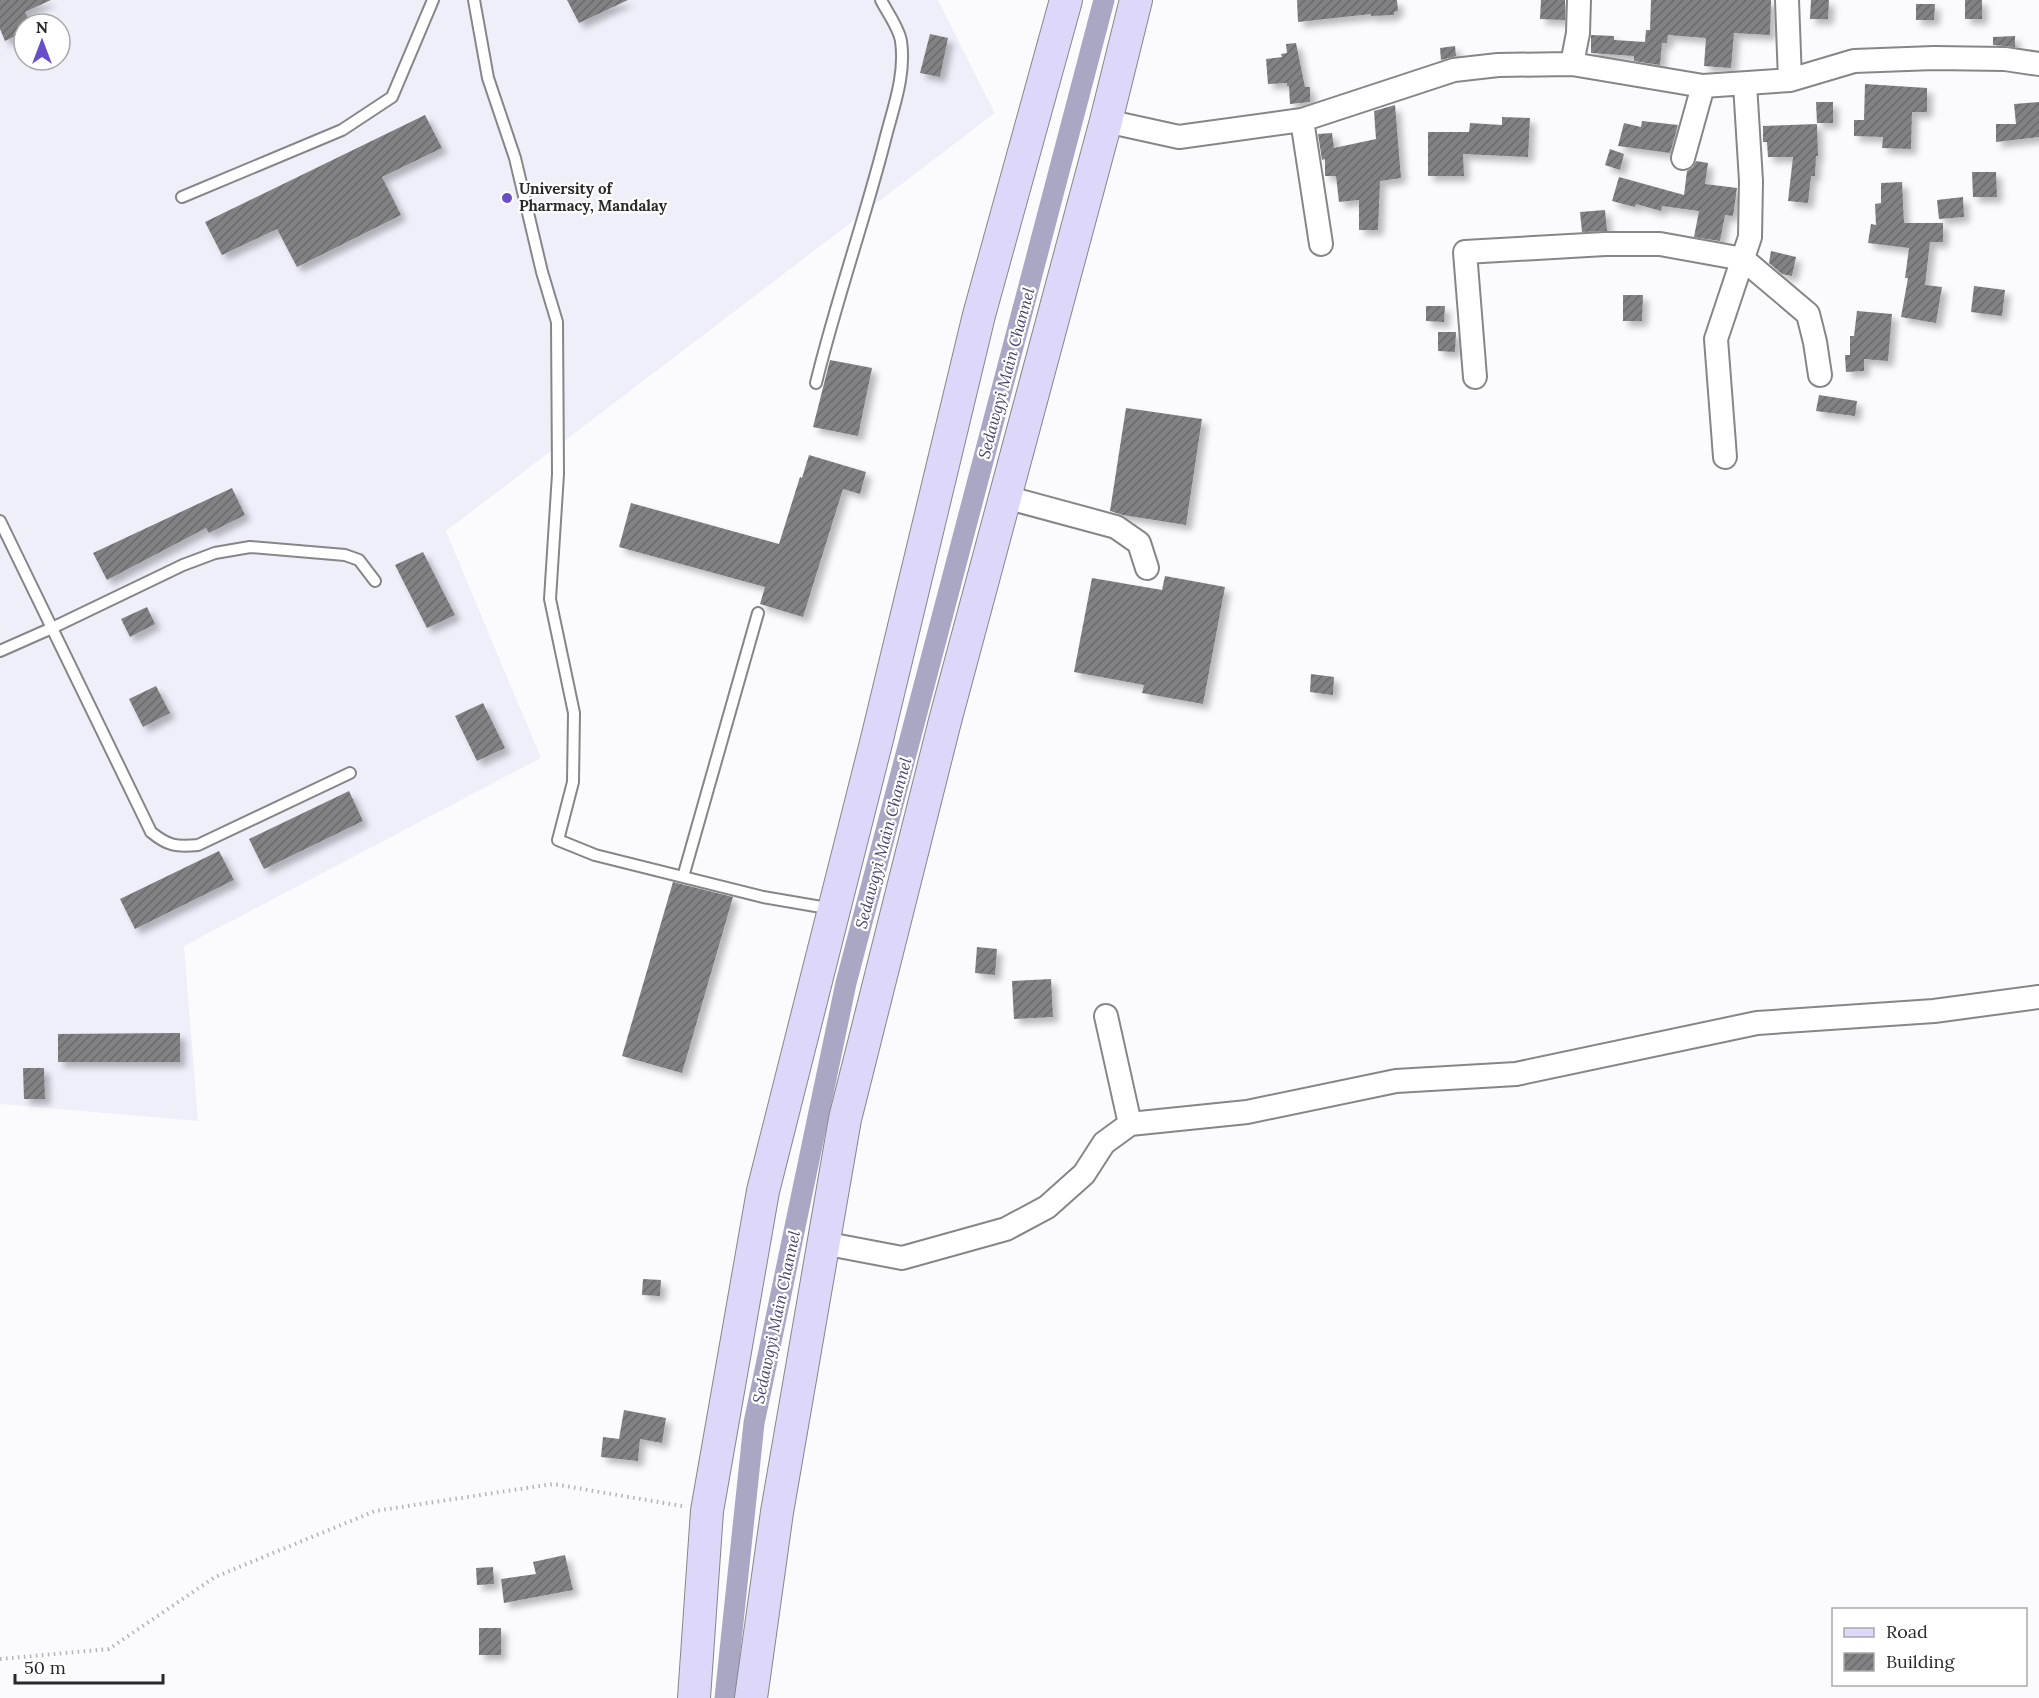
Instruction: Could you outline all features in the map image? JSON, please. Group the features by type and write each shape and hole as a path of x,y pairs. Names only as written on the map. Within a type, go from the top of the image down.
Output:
{"street":[{"path":"694,1698 707,1511 763,1191 980,315 1066,0"},
{"path":"752,1698 777,1512 845,1119 945,721 1106,121 1136,0"},
{"path":"1572,64 1578,33 1579,0"},
{"path":"1787,0 1790,80"},
{"path":"1106,121 1179,136 1302,120 1454,70 1498,65 1572,64 1703,86 1790,80 1854,61 1946,58 2005,59 2039,64"},
{"path":"1725,457 1716,339 1750,237 1751,181 1745,84"},
{"path":"1683,158 1703,86"},
{"path":"1302,120 1321,244"},
{"path":"1475,377 1465,252 1605,244 1660,244 1743,259 1808,314 1820,375"},
{"path":"1005,497 1116,527 1139,543 1147,568"},
{"path":"824,1243 902,1258 1006,1229 1047,1207 1084,1174 1104,1143 1130,1124 1246,1112 1396,1081 1515,1074 1756,1023 1934,1011 2039,997"},
{"path":"1106,1016 1130,1124"}],"lane":[{"path":"182,197 342,130 392,97 433,0"},
{"path":"474,0 488,78 515,158 542,272 557,322 558,474 550,599 574,713 573,782 558,840 595,855 763,897 834,909"},
{"path":"816,383 830,326 869,204 900,83 901,38 881,0"},
{"path":"0,521 150,831 163,842 179,847 198,845 350,773"},
{"path":"0,651 183,565 215,553 250,547 345,555 359,561 375,580"},
{"path":"683,877 758,613"}],"path":[{"path":"0,1659 109,1648 215,1578 375,1511 553,1484 707,1511"}],"shaded area":[{"path":"0,0 938,0 995,113 446,531 541,758 184,946 198,1121 0,1104"}],"building":[{"path":"0,0 51,0 25,12 12,12 12,38 5,41 0,29"},
{"path":"567,0 628,0 579,23"},
{"path":"1297,0 1397,0 1398,11 1394,12 1394,15 1371,16 1371,14 1298,22"},
{"path":"1541,0 1565,0 1565,20 1540,19"},
{"path":"1651,0 1771,0 1770,35 1734,33 1731,68 1704,66 1706,38 1668,35 1667,43 1662,43 1660,65 1634,61 1634,56 1591,53 1591,35 1614,36 1614,40 1645,42 1646,30 1650,30"},
{"path":"1811,0 1829,0 1828,19 1810,19"},
{"path":"1965,0 1982,0 1982,19 1965,19"},
{"path":"1916,4 1935,4 1934,20 1916,20"},
{"path":"930,34 948,38 940,77 920,73"},
{"path":"2015,36 2015,47 1993,45 1993,37"},
{"path":"1296,43 1305,87 1310,87 1310,102 1290,104 1287,83 1268,84 1266,59 1282,57 1281,54 1287,53 1286,44"},
{"path":"1455,46 1456,56 1441,60 1440,48"},
{"path":"1865,84 1927,88 1927,112 1912,112 1911,149 1882,148 1883,137 1854,136 1854,120 1864,120"},
{"path":"1816,102 1833,102 1833,123 1817,123"},
{"path":"2039,102 2039,137 1996,142 1996,124 2016,124 2014,104"},
{"path":"1395,105 1401,178 1380,181 1378,230 1359,230 1359,200 1339,202 1336,176 1325,176 1325,159 1322,160 1318,134 1332,133 1334,148 1376,139 1374,111"},
{"path":"425,115 442,148 382,177 401,215 297,267 277,229 222,255 205,222"},
{"path":"1502,117 1530,118 1528,157 1463,154 1464,176 1428,176 1428,132 1469,132 1470,123 1502,125"},
{"path":"1642,121 1678,125 1670,153 1618,146 1624,123 1641,127"},
{"path":"1817,124 1818,156 1816,156 1815,176 1811,176 1808,203 1788,201 1793,157 1768,157 1767,142 1763,142 1763,126"},
{"path":"1610,149 1624,154 1620,170 1605,165"},
{"path":"1696,161 1708,163 1705,184 1737,188 1733,216 1725,215 1720,241 1694,237 1699,211 1662,206 1661,211 1636,204 1635,207 1612,201 1619,177 1684,195 1687,171"},
{"path":"1972,172 1996,172 1997,197 1973,197"},
{"path":"1902,182 1904,223 1943,223 1943,242 1930,242 1925,285 1942,287 1936,323 1901,317 1908,278 1905,278 1909,248 1868,243 1871,224 1876,225 1875,204 1881,203 1881,183"},
{"path":"1963,197 1964,217 1939,219 1937,200"},
{"path":"1605,210 1607,231 1582,232 1580,212"},
{"path":"1771,251 1796,257 1792,276 1782,274 1769,263"},
{"path":"1974,286 2005,290 2002,316 1971,312"},
{"path":"1623,295 1643,295 1642,321 1623,321"},
{"path":"1426,306 1445,306 1444,322 1426,321"},
{"path":"1857,311 1892,314 1888,361 1864,359 1864,371 1846,372 1845,355 1850,355 1850,336 1854,336"},
{"path":"1438,332 1456,332 1455,352 1438,351"},
{"path":"830,360 872,368 858,436 813,427"},
{"path":"1819,395 1857,401 1855,416 1816,411"},
{"path":"1126,408 1202,419 1186,525 1110,511"},
{"path":"809,455 866,472 860,494 843,489 803,617 760,604 765,587 619,547 631,503 779,544"},
{"path":"232,488 245,515 209,533 206,528 107,580 93,553"},
{"path":"423,552 455,615 427,628 395,565"},
{"path":"1165,576 1225,587 1203,704 1142,693 1144,685 1074,672 1092,578 1162,590"},
{"path":"147,607 155,624 130,637 121,619"},
{"path":"1311,674 1334,677 1333,695 1310,692"},
{"path":"156,686 170,713 143,727 129,699"},
{"path":"483,703 505,748 477,761 455,716"},
{"path":"349,791 363,821 264,869 249,839"},
{"path":"219,851 234,880 135,929 120,899"},
{"path":"673,882 733,897 682,1073 622,1056"},
{"path":"977,947 997,949 995,975 975,973"},
{"path":"1051,979 1053,1017 1014,1019 1012,981"},
{"path":"180,1033 180,1062 58,1062 58,1034"},
{"path":"23,1068 44,1068 45,1099 24,1099"},
{"path":"643,1279 661,1280 660,1296 642,1295"},
{"path":"624,1410 666,1418 662,1443 640,1439 638,1461 601,1457 603,1437 619,1439"},
{"path":"565,1555 573,1590 504,1603 501,1579 536,1574 533,1562"},
{"path":"493,1567 494,1584 477,1585 476,1568"},
{"path":"479,1628 501,1628 501,1655 479,1655"}],"waterway":[{"name":"Sedawgyi Main Channel","path":"725,1698 754,1423 846,983 1104,0"}],"place":[{"name":"University of Pharmacy, Mandalay","path":"507,198"}]}
